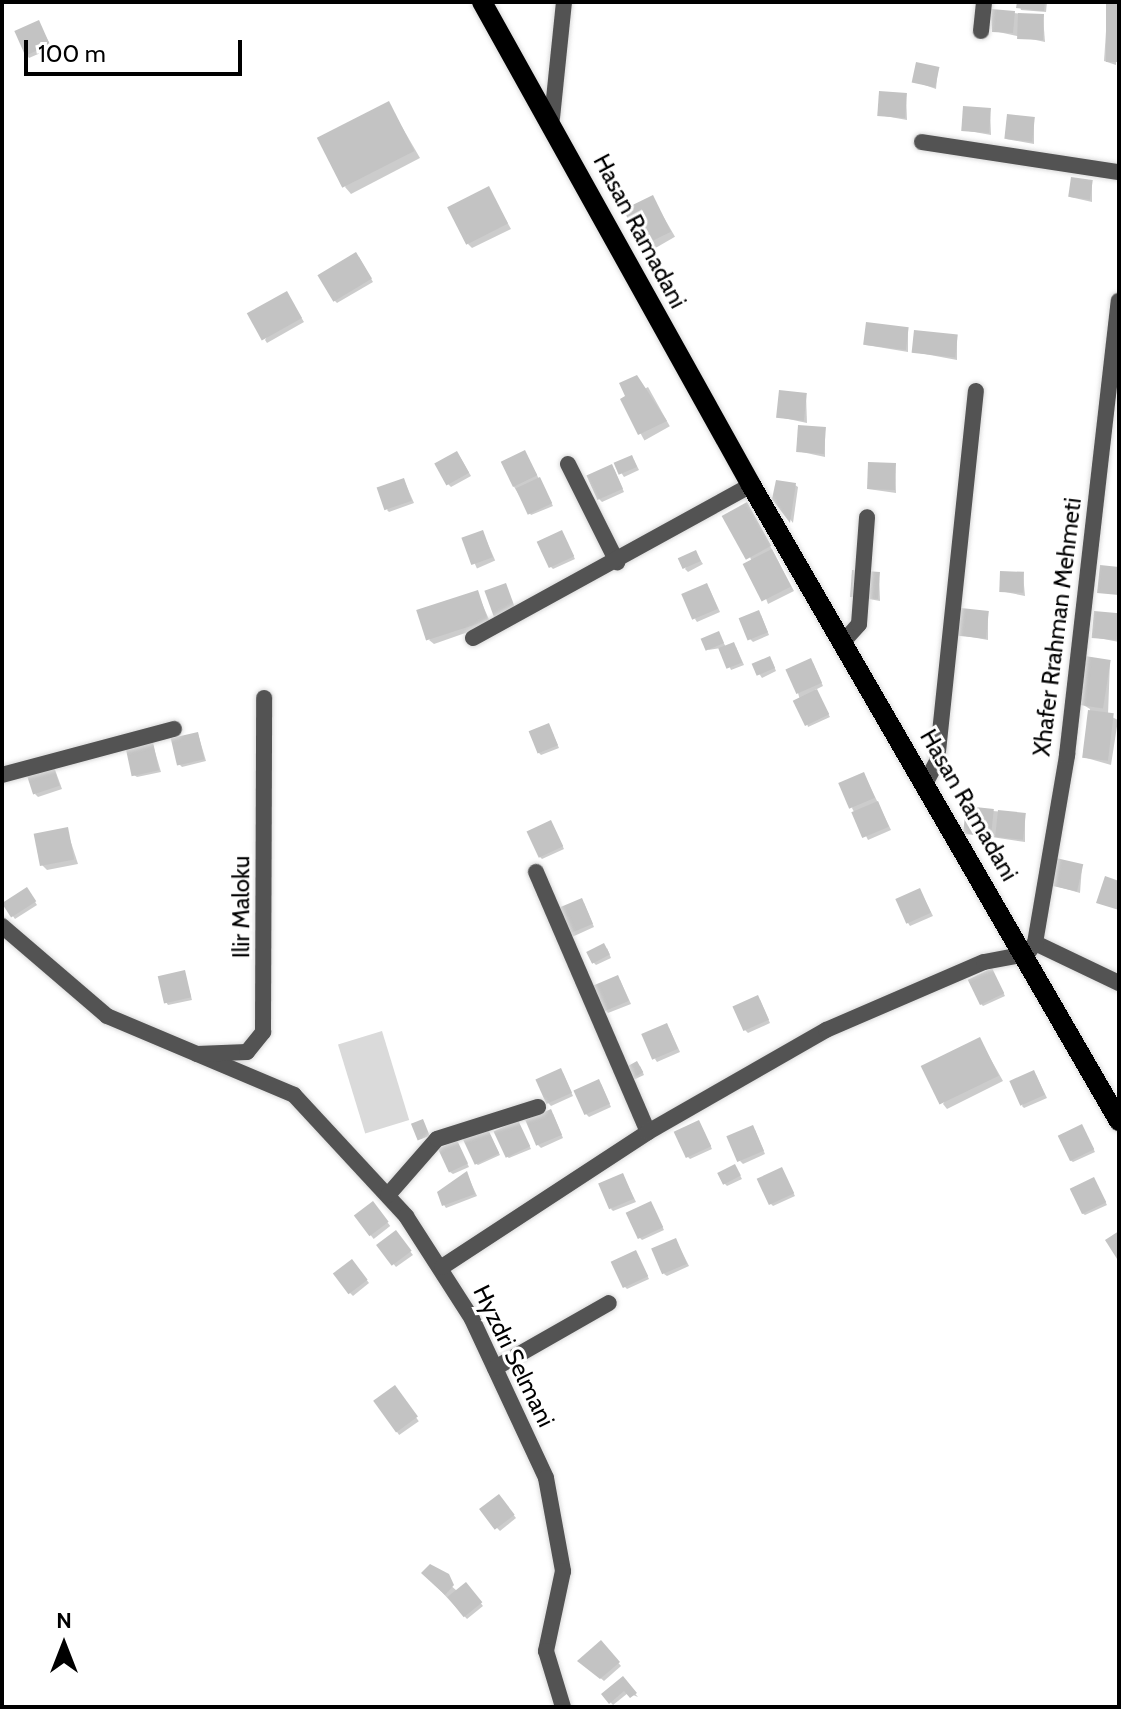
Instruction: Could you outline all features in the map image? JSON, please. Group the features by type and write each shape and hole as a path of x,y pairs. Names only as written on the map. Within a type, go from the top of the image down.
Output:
{"main road":[{"name":"Hasan Ramadani","path":"482,2 552,118 751,485 926,782 1031,949 1119,1121"}],"street":[{"path":"552,118 564,2"},
{"path":"981,31 984,2"},
{"path":"922,142 1119,172"},
{"name":"Xhafer Rrahman Mehmeti","path":"1031,949 1067,755 1119,301"},
{"path":"926,782 937,761 976,391"},
{"path":"568,464 617,562"},
{"path":"473,638 617,562 751,485"},
{"path":"843,642 859,624 867,517"},
{"name":"Ilir Maloku","path":"190,1054 247,1052 263,1032 264,698"},
{"path":"2,775 174,729"},
{"path":"536,872 648,1132"},
{"name":"Ilir Maloku","path":"2,926 107,1016 190,1054 294,1095 388,1195 442,1267"},
{"path":"1031,949 1119,983"},
{"name":"Hyzdri Selmani","path":"563,1707 546,1651 563,1571 558,1526 546,1478 495,1368 442,1267 648,1132 873,1007 984,962 1031,949"},
{"path":"388,1195 437,1139 538,1107"},
{"path":"495,1368 609,1303"}],"shaded area":[{"path":"382,1031 409,1120 365,1133 338,1044"}],"building":[{"path":"1017,2 1045,2 1044,11 1016,8"},
{"path":"1106,2 1118,2 1118,62 1106,62"},
{"path":"991,9 1015,11 1013,33 992,32"},
{"path":"1018,13 1044,14 1043,40 1017,39"},
{"path":"39,20 50,45 25,56 14,31"},
{"path":"916,62 939,67 935,88 912,83"},
{"path":"879,91 907,93 905,118 877,116"},
{"path":"389,101 414,151 342,188 317,138"},
{"path":"963,106 991,108 989,133 961,131"},
{"path":"1007,114 1035,117 1032,142 1004,139"},
{"path":"1071,177 1093,180 1090,200 1068,197"},
{"path":"489,186 508,223 466,245 447,207"},
{"path":"653,195 671,232 641,246 623,209"},
{"path":"356,252 372,279 333,302 317,275"},
{"path":"287,291 302,318 262,340 247,313"},
{"path":"866,322 909,327 906,350 863,345"},
{"path":"914,330 958,335 955,357 912,353"},
{"path":"637,375 667,421 638,435 620,399 625,396 619,383"},
{"path":"779,390 807,393 804,421 776,418"},
{"path":"798,425 826,427 824,454 796,452"},
{"path":"525,450 537,475 513,487 501,462"},
{"path":"457,451 469,473 446,485 434,464"},
{"path":"632,455 637,467 619,475 614,463"},
{"path":"868,462 896,463 895,490 867,489"},
{"path":"612,464 623,489 597,500 586,475"},
{"path":"540,477 552,503 528,515 516,488"},
{"path":"404,478 412,501 384,510 377,487"},
{"path":"776,480 796,483 790,523 772,499"},
{"path":"747,502 771,546 746,560 722,516"},
{"path":"483,530 493,557 471,565 461,538"},
{"path":"562,530 574,556 549,568 537,542"},
{"path":"772,549 791,586 762,601 743,564"},
{"path":"696,550 701,561 683,569 678,558"},
{"path":"1100,565 1119,567 1119,595 1097,593"},
{"path":"852,570 880,572 878,599 850,597"},
{"path":"1000,571 1024,572 1023,593 999,592"},
{"path":"506,583 516,610 494,618 484,591"},
{"path":"707,583 718,609 692,620 681,594"},
{"path":"478,590 488,620 426,641 416,610"},
{"path":"961,608 989,611 986,639 958,636"},
{"path":"759,610 768,632 748,640 739,618"},
{"path":"1094,611 1119,613 1117,640 1092,638"},
{"path":"719,631 724,643 706,651 701,639"},
{"path":"734,642 742,662 726,669 718,648"},
{"path":"770,656 775,668 757,676 752,664"},
{"path":"1085,656 1111,660 1103,708 1077,704"},
{"path":"811,658 822,683 796,694 785,669"},
{"path":"817,689 829,714 805,726 793,701"},
{"path":"1088,710 1114,713 1108,761 1082,758"},
{"path":"549,723 558,745 538,753 529,731"},
{"path":"198,732 204,759 177,766 171,738"},
{"path":"153,742 159,770 132,776 126,748"},
{"path":"52,762 60,786 33,794 25,771"},
{"path":"864,772 875,798 849,809 838,783"},
{"path":"878,801 889,827 862,838 851,812"},
{"path":"966,806 994,809 991,837 963,834"},
{"path":"998,810 1026,813 1023,840 995,837"},
{"path":"551,820 563,846 539,858 527,831"},
{"path":"68,827 74,859 40,866 34,834"},
{"path":"1056,858 1083,864 1077,892 1050,885"},
{"path":"1105,876 1119,881 1119,910 1096,903"},
{"path":"27,887 36,901 11,918 2,903"},
{"path":"920,888 931,913 906,924 895,899"},
{"path":"582,898 593,924 566,935 555,909"},
{"path":"604,943 610,955 592,964 586,952"},
{"path":"992,968 1004,993 980,1005 968,980"},
{"path":"185,970 191,997 164,1004 158,976"},
{"path":"618,975 629,1001 603,1012 592,986"},
{"path":"758,995 769,1020 743,1031 732,1006"},
{"path":"667,1023 678,1049 652,1060 641,1034"},
{"path":"980,1037 999,1076 940,1105 921,1066"},
{"path":"637,1061 643,1072 626,1082 620,1071"},
{"path":"561,1068 572,1093 546,1104 535,1079"},
{"path":"1034,1070 1045,1095 1020,1106 1009,1081"},
{"path":"599,1079 610,1104 584,1115 573,1090"},
{"path":"551,1109 562,1135 536,1146 525,1120"},
{"path":"423,1119 430,1136 418,1141 411,1124"},
{"path":"518,1120 530,1146 506,1158 494,1131"},
{"path":"699,1120 711,1146 686,1158 674,1132"},
{"path":"1082,1124 1094,1149 1070,1161 1058,1136"},
{"path":"753,1125 764,1151 737,1162 726,1136"},
{"path":"487,1127 499,1153 475,1165 463,1138"},
{"path":"457,1140 468,1164 449,1172 438,1149"},
{"path":"735,1164 741,1176 723,1185 717,1173"},
{"path":"782,1167 794,1193 769,1205 757,1179"},
{"path":"467,1171 475,1194 442,1206 437,1192"},
{"path":"623,1173 634,1199 609,1209 598,1184"},
{"path":"1094,1177 1106,1202 1082,1214 1070,1189"},
{"path":"373,1201 389,1222 369,1236 354,1215"},
{"path":"651,1201 663,1227 638,1239 626,1213"},
{"path":"396,1230 412,1251 392,1266 376,1245"},
{"path":"1119,1231 1119,1262 1105,1240"},
{"path":"676,1238 687,1264 662,1274 651,1249"},
{"path":"636,1250 648,1276 623,1288 611,1262"},
{"path":"352,1259 368,1280 348,1294 333,1273"},
{"path":"395,1385 418,1417 396,1432 373,1401"},
{"path":"499,1494 515,1515 495,1530 479,1509"},
{"path":"430,1564 449,1574 454,1585 445,1595 421,1573"},
{"path":"466,1582 482,1602 464,1617 447,1597"},
{"path":"601,1640 620,1662 600,1679 577,1661"},
{"path":"623,1676 637,1693 630,1698 624,1691 609,1704 601,1694"}]}
